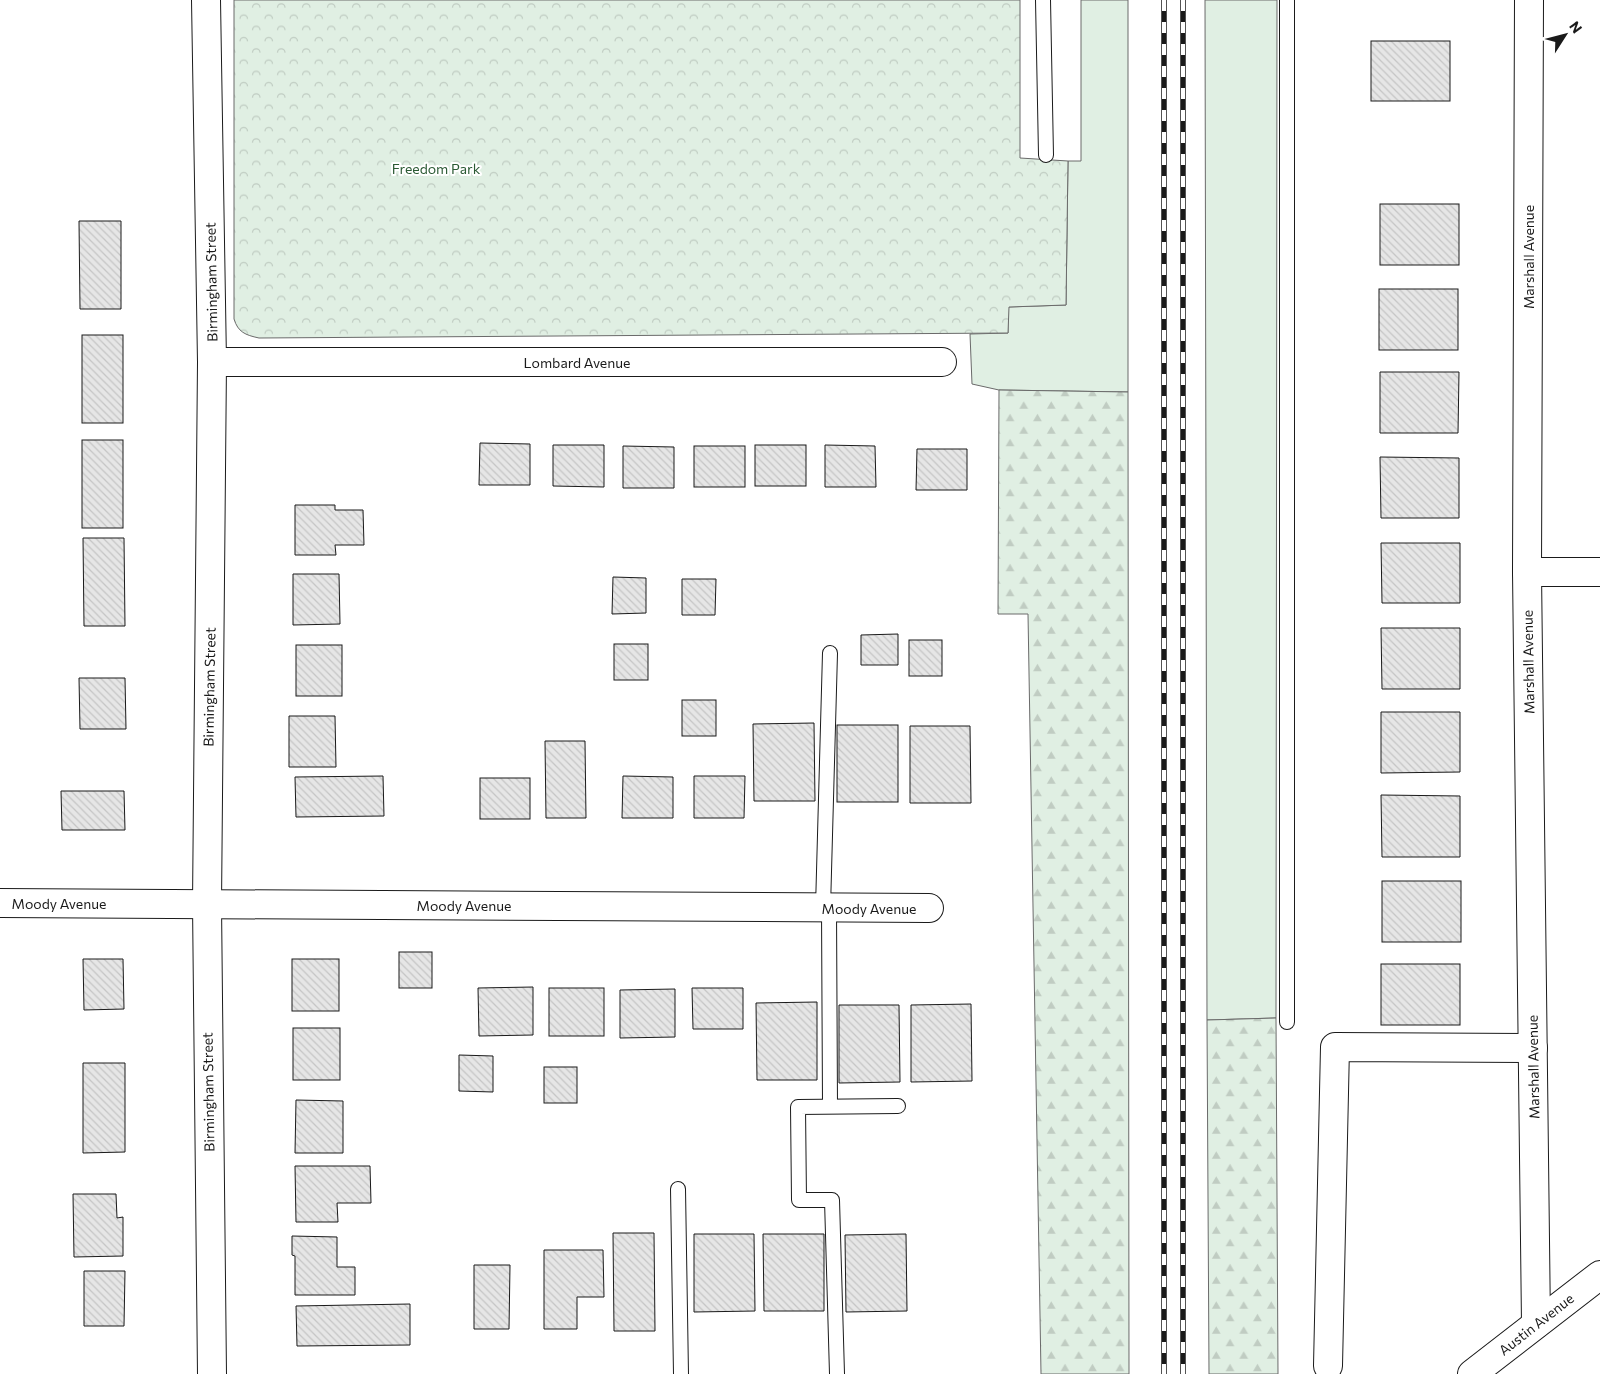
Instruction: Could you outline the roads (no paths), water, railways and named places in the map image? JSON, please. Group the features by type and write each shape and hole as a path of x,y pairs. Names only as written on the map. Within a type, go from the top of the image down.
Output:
{"street":[{"name":"Birmingham Street","path":"206,0 212,362 207,904 212,1374"},
{"name":"Marshall Avenue","path":"1529,0 1527,572 1536,1324"},
{"name":"Lombard Avenue","path":"212,362 942,362"},
{"path":"1527,572 1600,572"},
{"name":"Moody Avenue","path":"0,903 929,908"},
{"path":"1328,1366 1335,1047 1533,1048"},
{"name":"Austin Avenue","path":"1472,1374 1600,1275"}],"lane":[{"path":"1043,0 1046,155"},
{"path":"1287,0 1287,1022"},
{"path":"830,653 826,908 830,1105"},
{"path":"837,1374 832,1200 799,1200 798,1106 898,1106"},
{"path":"678,1189 681,1374"}],"railway":[{"path":"1164,0 1164,1374"},
{"path":"1183,0 1183,1374"}],"park label":[{"name":"Freedom Park","path":"436,168"}]}
